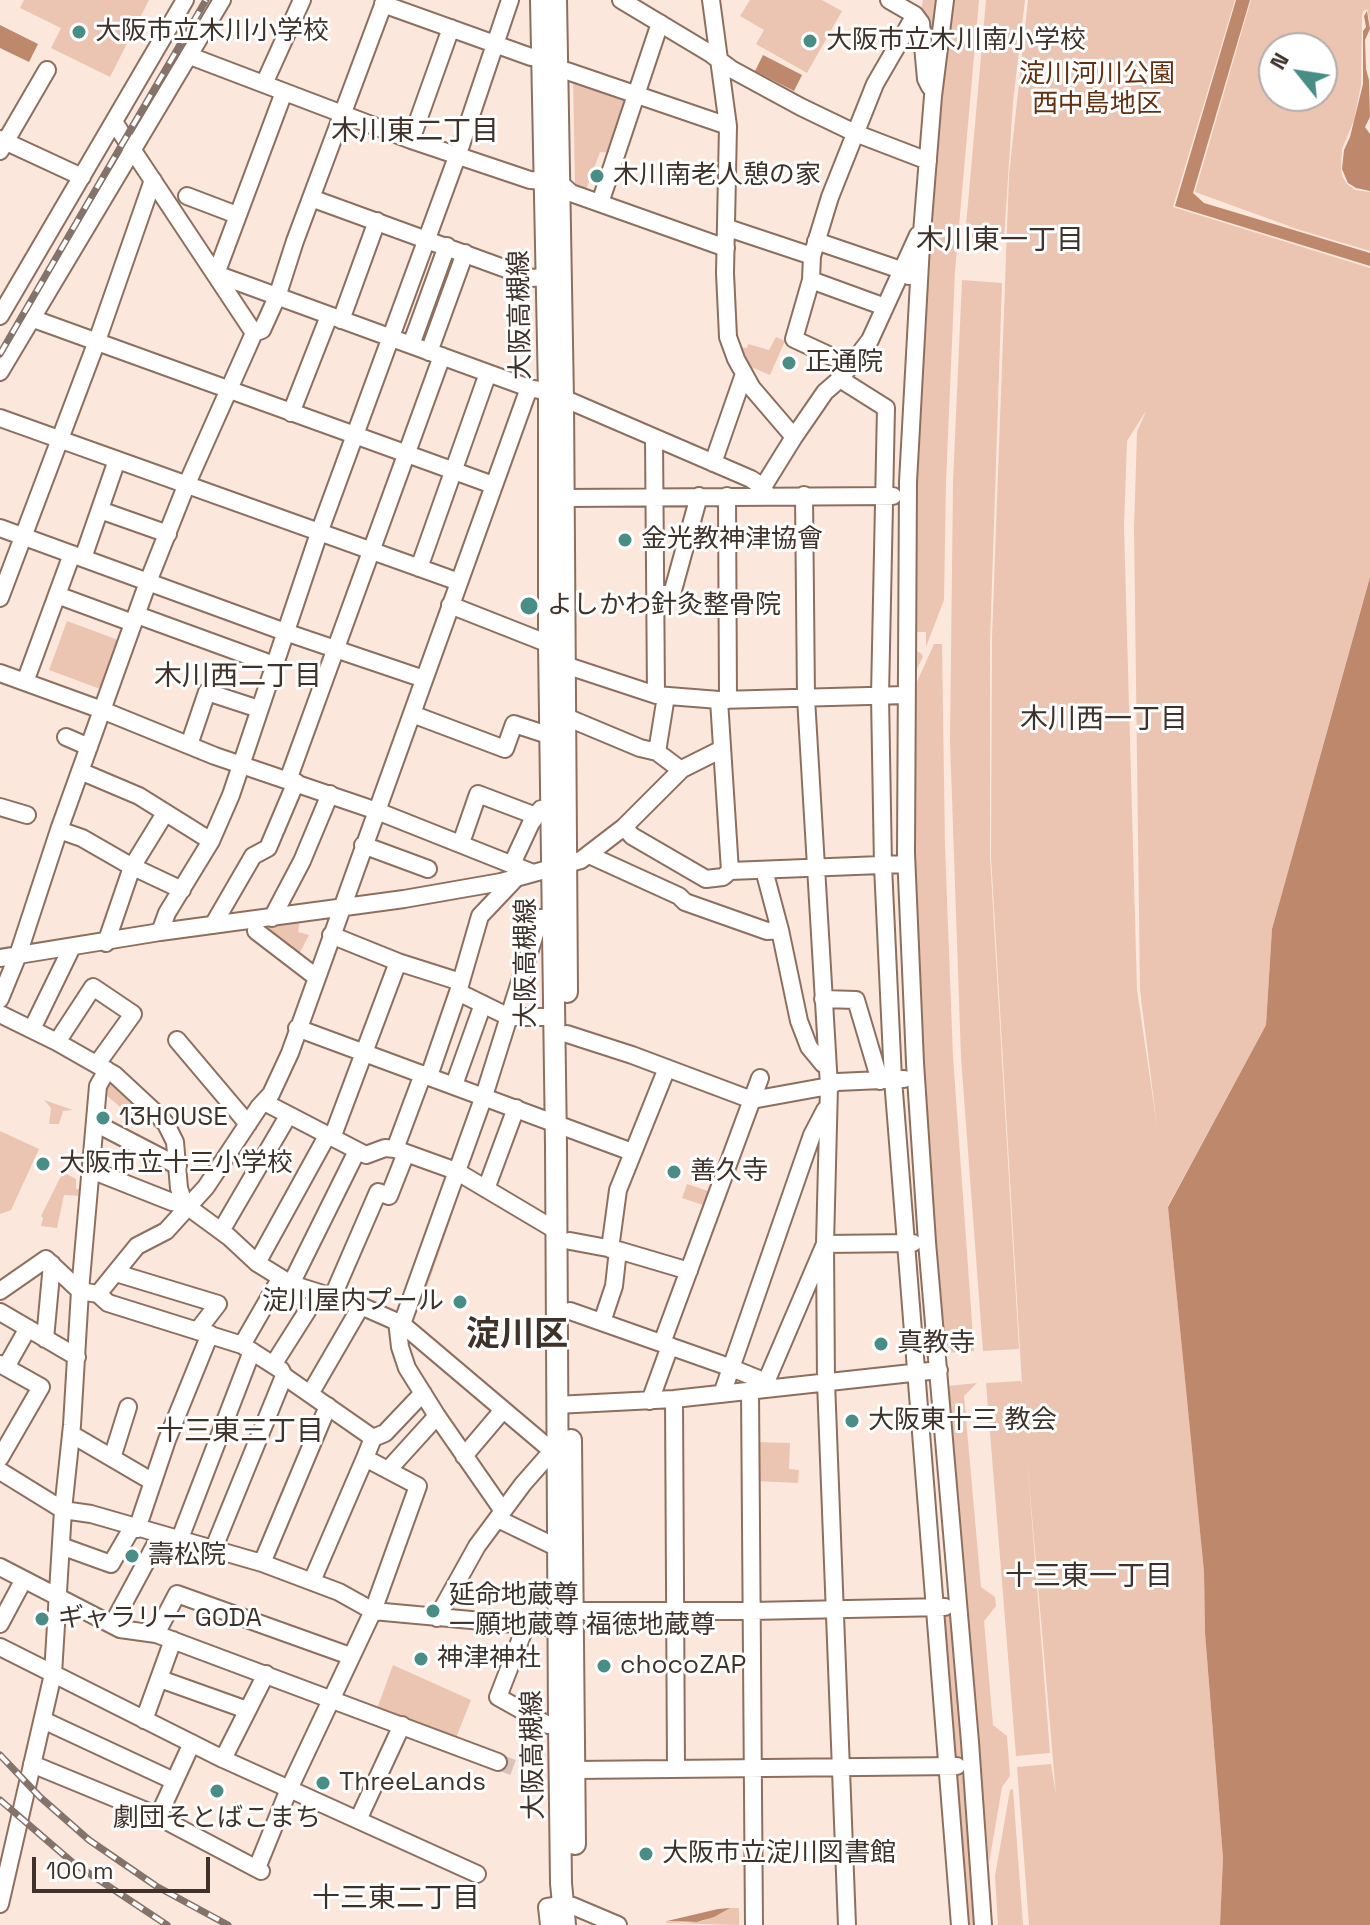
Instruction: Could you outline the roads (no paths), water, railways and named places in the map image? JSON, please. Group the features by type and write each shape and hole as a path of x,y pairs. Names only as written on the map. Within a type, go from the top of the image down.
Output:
{"main road":[{"name":"大阪高槻線","path":"541,0 551,182 547,393 564,498 566,717 560,865 553,918 554,1017 562,1125"},
{"name":"大阪高槻線","path":"556,0 557,72 546,277 551,736 567,1034 562,1125 563,1405 573,1611 575,1770 570,1916"},
{"name":"大阪高槻線","path":"563,1236 570,1311 563,1405"},
{"name":"大阪高槻線","path":"564,1450 558,1548 554,1725 570,1916"}],"street":[{"path":"0,316 185,0"},
{"path":"0,372 222,0"},
{"path":"264,84 302,0"},
{"path":"160,932 167,913 211,841 231,795 319,533 458,154 510,0"},
{"path":"621,0 721,63 855,133 928,161"},
{"path":"711,0 728,126 728,337 744,374 774,416 794,437"},
{"path":"889,0 915,15 921,23 926,79 933,96"},
{"path":"945,0 933,96 923,223 907,496 906,864 927,1242 983,1925"},
{"path":"0,999 148,582 186,486 254,333 262,330 277,297 384,2 531,57 542,56"},
{"path":"915,15 875,84 830,197 814,248 811,280 794,339 845,372 886,408 880,696 887,1080 905,1243 960,1925"},
{"path":"600,203 660,23"},
{"path":"411,140 451,28"},
{"path":"190,56 411,140 530,180 551,182 571,193 726,248"},
{"path":"47,70 2,144 82,177"},
{"path":"557,72 567,71 728,126"},
{"path":"216,274 284,92"},
{"path":"114,122 254,333"},
{"path":"0,598 97,341 153,180"},
{"path":"187,196 237,215"},
{"path":"311,198 531,278 546,277"},
{"path":"291,413 377,221"},
{"path":"765,491 794,437 825,392 870,340 923,223"},
{"path":"728,228 901,270 911,277 911,296 918,312"},
{"path":"411,345 447,246"},
{"path":"213,925 253,856 268,848 335,648 407,453 465,253"},
{"path":"216,274 547,393 713,463 765,491"},
{"path":"811,280 885,307"},
{"path":"31,318 493,485"},
{"path":"419,568 488,373"},
{"path":"713,463 744,374"},
{"path":"98,1294 137,1246 166,1231 206,1187 264,1102 290,1053 493,485 547,393"},
{"path":"1,420 459,582"},
{"path":"654,438 661,695 657,752"},
{"path":"25,682 57,595 100,510 117,460"},
{"path":"564,498 727,496 765,491 804,495 907,496"},
{"path":"804,495 806,698 829,1086 826,1382 847,1925"},
{"path":"656,594 672,594 699,496"},
{"path":"727,496 724,700 720,750 730,871"},
{"path":"100,510 168,534"},
{"path":"0,528 424,679"},
{"path":"57,595 274,665"},
{"path":"450,605 549,644 565,665 661,695 724,700 906,695"},
{"path":"0,673 461,843 514,871"},
{"path":"189,745 207,692 259,709"},
{"path":"412,714 505,749 514,724 551,736"},
{"path":"566,717 657,752 681,770"},
{"path":"66,737 89,747"},
{"path":"0,958 160,932 404,899 514,871 533,873 589,855 624,827 681,770 720,750"},
{"path":"80,771 139,796 164,815 211,841"},
{"path":"272,918 302,861 330,794"},
{"path":"461,843 478,794 536,816"},
{"path":"213,1550 279,1370 325,1296 378,1192 389,1196 401,1151 459,987 480,916 514,871 536,816 553,794"},
{"path":"0,807 27,815"},
{"path":"106,943 132,867 164,815"},
{"path":"624,827 632,836 706,879 723,877 730,871 906,864"},
{"path":"59,830 82,838 132,867 182,890"},
{"path":"363,845 428,869"},
{"path":"589,855 679,896 685,902 767,931 780,930"},
{"path":"764,870 799,1021 809,1047 823,1064 827,1064"},
{"path":"553,918 540,918 484,1096 400,1322 402,1354 437,1416 501,1515 558,1548"},
{"path":"256,931 316,977"},
{"path":"331,935 459,987 509,1017 554,1017"},
{"path":"32,1029 72,947"},
{"path":"257,1263 330,1137 398,962"},
{"path":"2,1897 53,1674 63,1510 98,1086 102,1067 133,1014 93,987 57,1042"},
{"path":"823,999 856,1000 887,1080"},
{"path":"454,1085 483,1004"},
{"path":"0,1014 102,1067 128,1085 166,1124 175,1142 180,1195 186,1206"},
{"path":"297,1028 632,1152"},
{"path":"567,1034 752,1100 837,1082 916,1079"},
{"path":"177,1040 248,1124"},
{"path":"602,1322 614,1286 618,1190 667,1068"},
{"path":"650,1401 689,1271 760,1078"},
{"path":"264,1102 366,1155 385,1148 456,1171 563,1236 689,1271"},
{"path":"722,1394 812,1135 827,1107"},
{"path":"486,1189 516,1108"},
{"path":"221,1231 288,1116"},
{"path":"95,1123 178,1166"},
{"path":"179,1541 247,1348 357,1151"},
{"path":"91,1170 186,1206 221,1231 257,1263 286,1282 400,1322 545,1445 564,1450"},
{"path":"825,1244 927,1242"},
{"path":"767,1385 825,1244"},
{"path":"0,1291 46,1259 80,1291 98,1294 108,1303 247,1348 373,1438"},
{"path":"45,1339 52,1264"},
{"path":"61,1546 111,1564 135,1529 204,1332 218,1304 116,1273"},
{"path":"310,1394 361,1306"},
{"path":"570,1311 729,1367 767,1385"},
{"path":"0,1312 77,1357"},
{"path":"0,1458 41,1387 3,1366 28,1328"},
{"path":"563,1405 674,1399 750,1390 767,1385 939,1370"},
{"path":"750,1390 754,1925"},
{"path":"312,1581 373,1438 385,1433 423,1393"},
{"path":"674,1399 676,1769"},
{"path":"262,1563 328,1406"},
{"path":"112,1458 128,1407"},
{"path":"464,1456 503,1410"},
{"path":"388,1470 437,1416"},
{"path":"71,1434 153,1482"},
{"path":"437,1618 471,1555 501,1515 545,1459 564,1450"},
{"path":"32,1764 158,1817 259,1870 289,1789 373,1611 418,1486 365,1458"},
{"path":"0,1471 63,1510 91,1514 262,1563 312,1581 373,1611 558,1628 573,1611 957,1606"},
{"path":"112,1625 160,1536"},
{"path":"0,1567 120,1629 156,1634 498,1762"},
{"path":"0,1624 23,1581"},
{"path":"156,1634 177,1594 350,1656"},
{"path":"526,1625 498,1697 554,1725"},
{"path":"144,1720 173,1640"},
{"path":"0,1647 223,1759 477,1874"},
{"path":"223,1759 266,1674"},
{"path":"160,1679 247,1710"},
{"path":"43,1720 174,1781"},
{"path":"358,1820 402,1725"},
{"path":"158,1817 192,1743"},
{"path":"575,1770 972,1767"},
{"path":"549,1925 547,1907 570,1916 618,1925"}],"tunnel":[{"path":"498,1762 523,1771"}],"railway":[{"path":"0,354 206,0"},
{"path":"0,1755 40,1797 89,1840 156,1886 228,1925"},
{"path":"0,1800 72,1862 167,1925"}],"place":[{"name":"大阪市立木川小学校","path":"79,32"},
{"name":"大阪市立木川南小学校","path":"810,41"},
{"name":"木川南老人憩の家","path":"597,176"},
{"name":"正通院","path":"789,363"},
{"name":"金光教神津協會","path":"625,540"},
{"name":"よしかわ針灸整骨院","path":"529,606"},
{"name":"13HOUSE","path":"103,1118"},
{"name":"大阪市立十三小学校","path":"43,1164"},
{"name":"善久寺","path":"674,1172"},
{"name":"淀川屋内プール","path":"460,1302"},
{"name":"真教寺","path":"881,1344"},
{"name":"大阪東十三 教会","path":"852,1421"},
{"name":"壽松院","path":"132,1556"},
{"name":"延命地蔵尊 一願地蔵尊 福徳地蔵尊","path":"433,1611"},
{"name":"ギャラリー GODA","path":"42,1619"},
{"name":"神津神社","path":"421,1659"},
{"name":"chocoZAP","path":"604,1666"},
{"name":"ThreeLands","path":"323,1783"},
{"name":"劇団そとばこまち","path":"217,1791"},
{"name":"大阪市立淀川図書館","path":"646,1854"}],"district":[{"name":"木川東二丁目","path":"415,132"},
{"name":"木川東一丁目","path":"1000,241"},
{"name":"木川西二丁目","path":"238,677"},
{"name":"木川西一丁目","path":"1104,720"},
{"name":"淀川区","path":"517,1336"},
{"name":"十三東三丁目","path":"240,1432"},
{"name":"十三東一丁目","path":"1089,1577"},
{"name":"十三東二丁目","path":"396,1899"}],"park label":[{"name":"淀川河川公園 西中島地区","path":"1097,90"}]}
